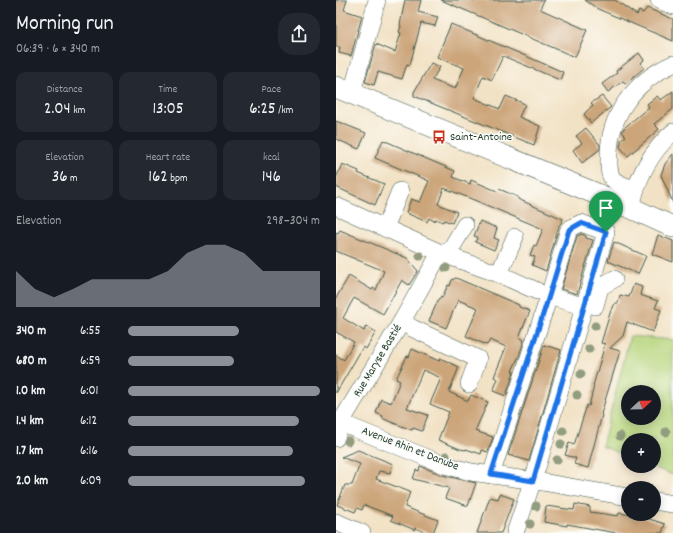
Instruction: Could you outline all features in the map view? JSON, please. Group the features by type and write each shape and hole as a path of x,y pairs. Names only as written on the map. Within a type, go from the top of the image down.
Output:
{"main road":[{"path":"344,90 633,199 673,227"}],"street":[{"path":"344,90 377,0"},
{"path":"658,0 673,6"},
{"path":"673,64 640,85 631,95 613,127 608,145 609,172 614,181 633,199 646,165 656,150 673,132"},
{"path":"385,228 400,191"},
{"path":"336,206 443,254 499,274 543,294 585,307"},
{"path":"491,474 543,294 569,230 581,223 606,232 538,481"},
{"name":"Rue Maryse Bastié","path":"338,427 402,321 434,262 452,247 465,225"},
{"path":"499,274 515,237"},
{"path":"517,532 538,481 600,286 614,279"},
{"name":"Rue Maryse Bastié","path":"402,321 412,328 478,359 469,384"},
{"name":"Avenue Rhin et Danube","path":"338,427 445,465 472,472 538,481 621,496"},
{"path":"661,502 673,504"},
{"path":"336,522 362,533"}],"green space":[{"path":"630,336 673,340 673,475 661,470 661,433 621,433 621,454 602,446"}],"building":[{"path":"336,0 347,0 344,10 362,16 351,56 339,53 340,47 336,47"},
{"path":"405,0 421,0 418,12 438,17 435,26 421,23 410,65 407,64 402,79 378,72 374,85 365,82 376,44 395,52 401,33 399,32"},
{"path":"441,0 544,0 540,9 587,30 575,57"},
{"path":"585,0 615,0 637,15 639,11 643,13 647,8 673,19 673,41 598,9"},
{"path":"451,24 563,72 560,80 503,56 492,80 483,76 474,98 500,109 506,96 525,104 519,117 540,126 534,145 414,96 414,92 431,63 440,67 432,80 455,89 464,68 437,57"},
{"path":"639,53 644,60 641,63 644,68 625,84 623,81 608,92 602,84 617,73 616,71"},
{"path":"673,91 673,109 654,124 659,129 628,156 620,147 621,140 626,136 622,132 624,128 649,107 647,104 657,96 661,100"},
{"path":"602,96 611,107 591,123 584,114 593,105 591,103"},
{"path":"336,121 366,133 359,149 336,139"},
{"path":"586,128 600,145 600,149 582,163 573,150 582,143 576,136"},
{"path":"383,140 455,171 453,177 470,184 471,180 497,191 499,189 563,219 559,226 546,271 532,265 535,257 530,255 534,245 536,246 543,229 479,202 444,188 438,204 457,212 452,223 435,219 434,221 429,218 427,222 406,213 411,199 420,202 429,181 375,158"},
{"path":"673,154 673,203 661,175 665,164"},
{"path":"342,164 359,171 358,173 384,184 375,205 336,187 336,178"},
{"path":"480,221 497,228 494,238 499,240 494,250 475,242 478,237 474,236"},
{"path":"340,230 407,258 418,271 409,285 402,280 383,314 354,298 343,318 364,331 366,326 376,332 366,349 363,347 336,393 336,355 344,360 354,342 336,332 336,298 349,276 372,290 373,288 376,290 384,271 336,251 336,232 338,233"},
{"path":"582,234 586,236 586,238 593,240 577,294 561,289 577,236"},
{"path":"658,235 673,241 673,262 652,254"},
{"path":"614,242 646,256 638,274 608,261"},
{"path":"456,278 530,311 519,337 524,340 512,371 514,372 506,396 493,391 498,379 494,377 506,347 490,340 487,345 466,336 478,308 458,300 446,328 429,321 439,298 440,299 441,296 442,298 448,285 450,286 452,280"},
{"path":"634,284 642,287 640,295 658,301 655,308 661,310 653,332 627,322 623,336 610,348 620,351 601,414 602,415 588,468 574,464 576,458 565,455 569,443 574,445 587,405 589,406 605,344 601,343 611,310 615,303 618,303 620,295 629,297"},
{"path":"544,345 561,350 529,461 508,455"},
{"path":"412,349 439,361 440,358 459,367 449,392 468,401 471,395 488,402 475,431 493,437 488,452 482,450 481,454 466,449 460,449 438,440 449,412 430,404 441,378 423,370 407,408 428,415 422,431 413,428 412,430 391,422 382,418 383,416 376,413 381,399 391,403 400,381 396,379"},
{"path":"358,450 393,464 390,473 379,471 376,479 410,492 405,507 438,520 433,533 427,533 415,528 415,530 391,520 393,516 364,505 362,510 357,508 355,512 337,505 345,485 352,485 360,464 341,457"},
{"path":"420,466 442,475 476,483 468,506 445,498 449,488 413,479 416,470 419,471"},
{"path":"500,494 514,499 501,533 477,533 490,497 498,499"},
{"path":"575,504 590,507 590,512 618,516 619,513 621,513 621,521 656,521 665,524 662,533 616,533 567,524 567,526 544,522 546,506 574,510"}],"place":[{"name":"Saint-Antoine","path":"439,137"}],"route":[{"path":"581,223 606,232 533,481 491,474 569,230 581,223"}]}
